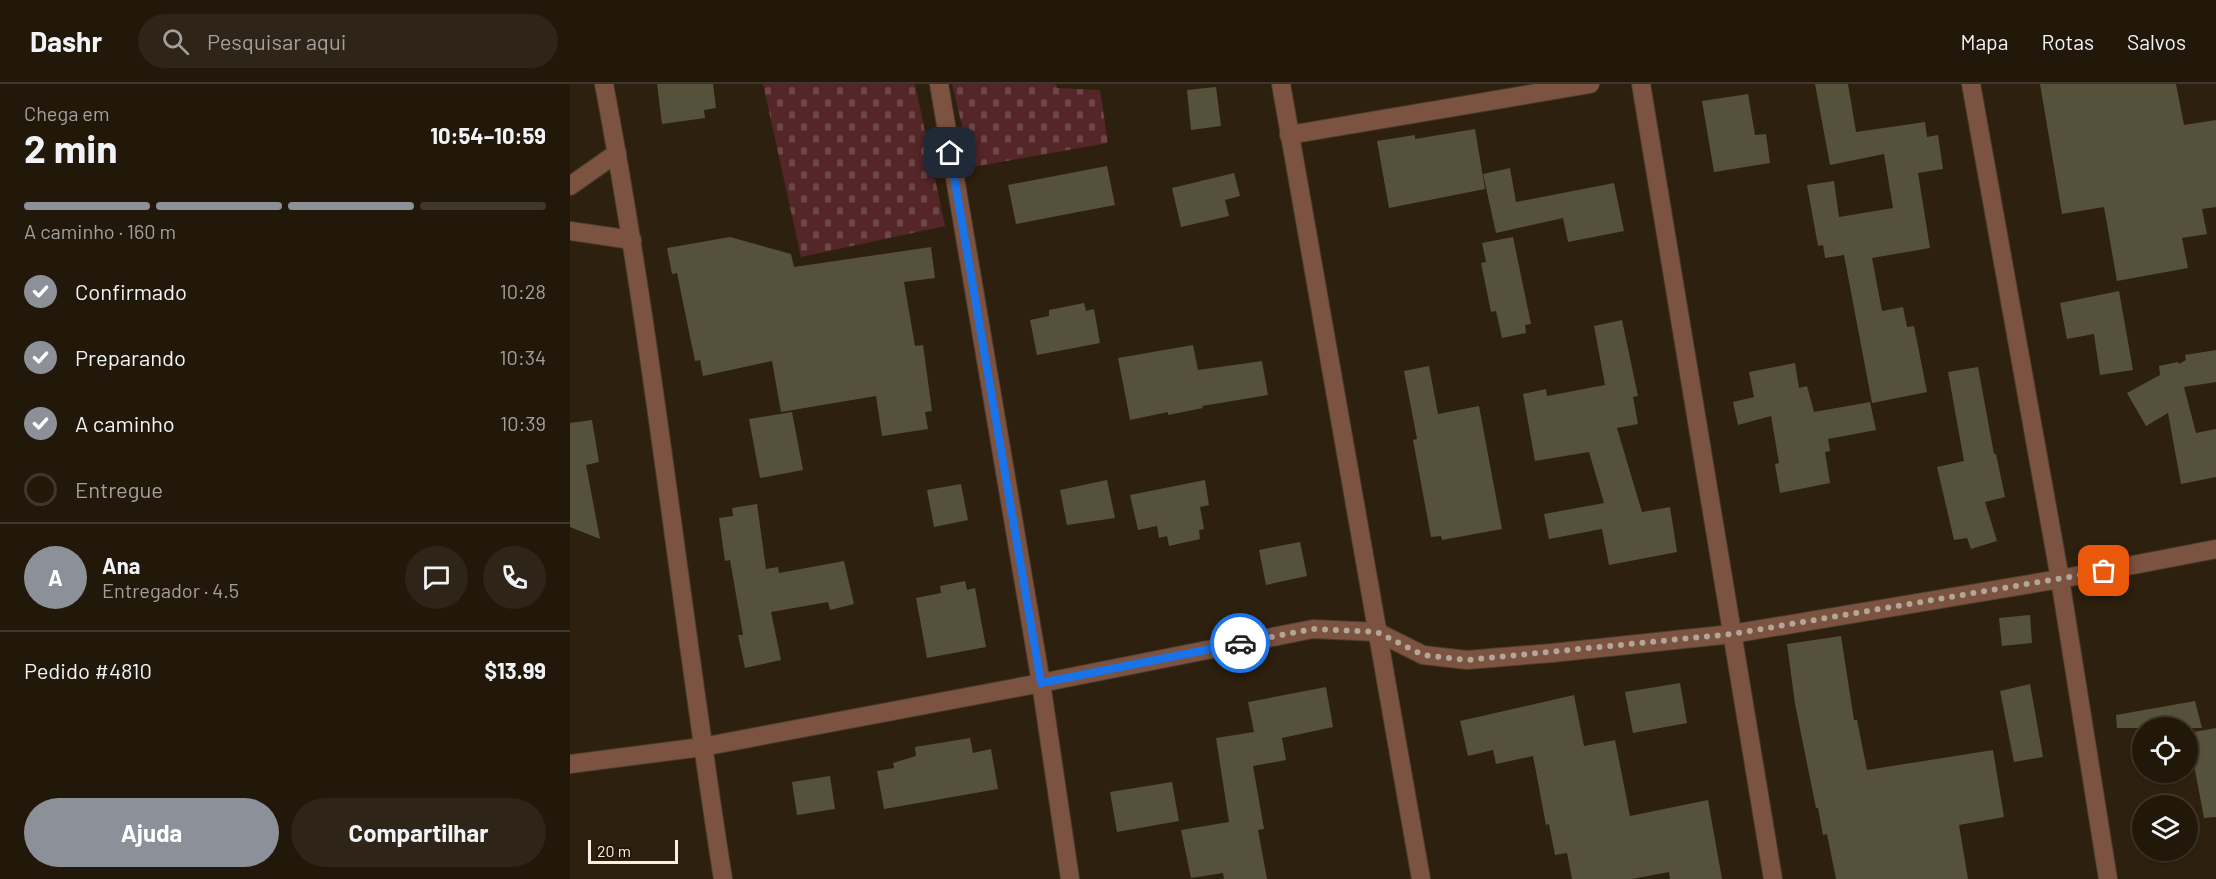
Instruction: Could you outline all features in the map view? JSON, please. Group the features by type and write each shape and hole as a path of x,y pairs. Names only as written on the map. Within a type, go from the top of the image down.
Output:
{"street":[{"path":"604,84 632,240 702,747 723,879"},
{"path":"939,84 1041,683 1070,879"},
{"path":"1281,84 1421,879"},
{"path":"1289,135 1590,84"},
{"path":"1641,84 1773,879"},
{"path":"1971,84 2060,579 2108,879"},
{"path":"570,186 617,153"},
{"path":"570,231 632,240"},
{"path":"570,764 702,747 1313,629 1377,632 1423,655 1467,660 1732,634 2060,579 2216,549"}],"green space":[{"path":"763,84 915,84 945,226 801,257"},
{"path":"952,84 1056,84 1057,88 1100,90 1108,143 972,167"}],"building":[{"path":"657,84 713,84 716,108 704,110 705,118 662,124"},
{"path":"1815,84 1848,84 1856,132 1925,122 1927,137 1938,135 1943,169 1918,173 1930,248 1872,258 1882,311 1903,307 1907,327 1914,326 1927,392 1872,403 1844,255 1825,258 1823,245 1818,246 1807,185 1834,181 1839,217 1893,208 1884,154 1830,165"},
{"path":"2040,84 2176,84 2184,125 2216,120 2216,207 2202,209 2207,234 2182,238 2188,268 2117,281 2104,207 2062,214"},
{"path":"1216,87 1221,126 1191,130 1187,90"},
{"path":"1748,94 1755,135 1766,134 1770,163 1714,172 1702,101"},
{"path":"1475,129 1485,189 1389,208 1377,141 1415,135 1415,139"},
{"path":"1107,166 1115,205 1016,224 1008,185"},
{"path":"1510,168 1516,202 1614,183 1624,231 1568,242 1563,218 1496,233 1483,174"},
{"path":"1234,173 1240,196 1225,200 1229,216 1181,227 1172,188"},
{"path":"730,237 791,254 794,267 931,247 935,278 904,282 915,346 923,345 932,411 925,412 928,429 882,436 876,396 781,412 772,361 703,376 700,360 695,361 677,273 672,274 667,248"},
{"path":"1513,237 1531,324 1525,325 1526,333 1502,338 1496,311 1491,312 1481,263 1486,262 1482,243"},
{"path":"2119,291 2133,370 2100,375 2094,334 2067,339 2060,303"},
{"path":"1084,303 1086,311 1094,309 1100,343 1037,355 1030,320 1049,316 1049,310"},
{"path":"1622,320 1638,396 1633,397 1638,424 1617,428 1642,512 1670,507 1677,552 1609,565 1602,529 1549,539 1544,514 1604,503 1589,452 1535,461 1523,394 1546,389 1547,396 1605,385 1594,326"},
{"path":"1193,345 1198,370 1262,361 1268,395 1202,406 1203,408 1168,415 1168,412 1130,420 1118,358"},
{"path":"2216,350 2216,382 2184,387 2196,433 2216,429 2216,477 2181,484 2168,413 2146,426 2127,393 2160,375 2159,366 2178,362 2179,364 2186,360 2185,355"},
{"path":"1795,363 1799,388 1807,386 1814,412 1870,402 1876,430 1828,439 1830,451 1825,452 1830,483 1780,493 1775,464 1779,463 1771,416 1738,425 1733,402 1754,397 1749,372"},
{"path":"1429,366 1438,414 1479,406 1502,529 1442,540 1441,536 1431,537 1413,440 1417,439 1404,371"},
{"path":"1978,367 1994,454 1996,454 2005,497 1985,502 1997,541 1971,549 1967,538 1954,540 1937,467 1964,461 1948,372"},
{"path":"792,412 803,470 760,478 749,419"},
{"path":"592,420 599,462 586,465 600,539 570,527 570,423"},
{"path":"1107,480 1115,518 1067,525 1060,490"},
{"path":"1205,480 1209,505 1200,507 1204,529 1199,530 1200,539 1169,546 1167,536 1159,538 1157,526 1138,530 1130,495"},
{"path":"961,484 968,520 934,527 927,490"},
{"path":"757,504 766,569 778,567 779,573 844,561 854,604 830,610 828,602 771,612 781,660 745,668 738,635 743,635 730,560 725,561 719,518 733,516 732,508"},
{"path":"1300,542 1307,576 1266,585 1259,550"},
{"path":"965,581 967,590 975,588 986,647 927,658 916,598 941,593 940,586"},
{"path":"2030,615 2032,643 2002,646 1999,618"},
{"path":"1841,636 1854,720 1857,720 1867,770 1993,750 2004,817 1959,825 1968,879 1836,879 1827,834 1823,835 1818,808 1816,808 1795,704 1787,644"},
{"path":"1680,683 1687,723 1633,733 1625,692"},
{"path":"2030,684 2043,757 2014,762 2000,691"},
{"path":"1326,687 1333,727 1282,738 1286,760 1253,766 1264,829 1258,830 1267,879 1224,879 1223,873 1191,878 1181,830 1229,822 1216,738 1254,732 1248,702"},
{"path":"1574,695 1584,746 1615,740 1630,816 1708,800 1722,879 1670,879 1669,872 1632,879 1572,879 1567,853 1555,855 1549,824 1546,825 1533,756 1496,764 1493,750 1468,756 1460,721"},
{"path":"2195,701 2202,728 2198,728 2198,717 2132,717 2132,728 2117,728 2116,715"},
{"path":"2216,728 2216,817 2204,818 2197,783 2198,731"},
{"path":"970,738 973,753 991,749 998,789 884,809 877,771 894,768 893,763 916,756 915,747"},
{"path":"830,776 835,809 797,815 792,782"},
{"path":"1172,782 1179,821 1117,832 1110,792"}],"way so far":[{"path":"1240,643 1313,629 1377,632 1423,655 1467,660 1552,653 1732,634 2104,571"}],"route":[{"path":"950,153 1041,683 1240,643"}]}
